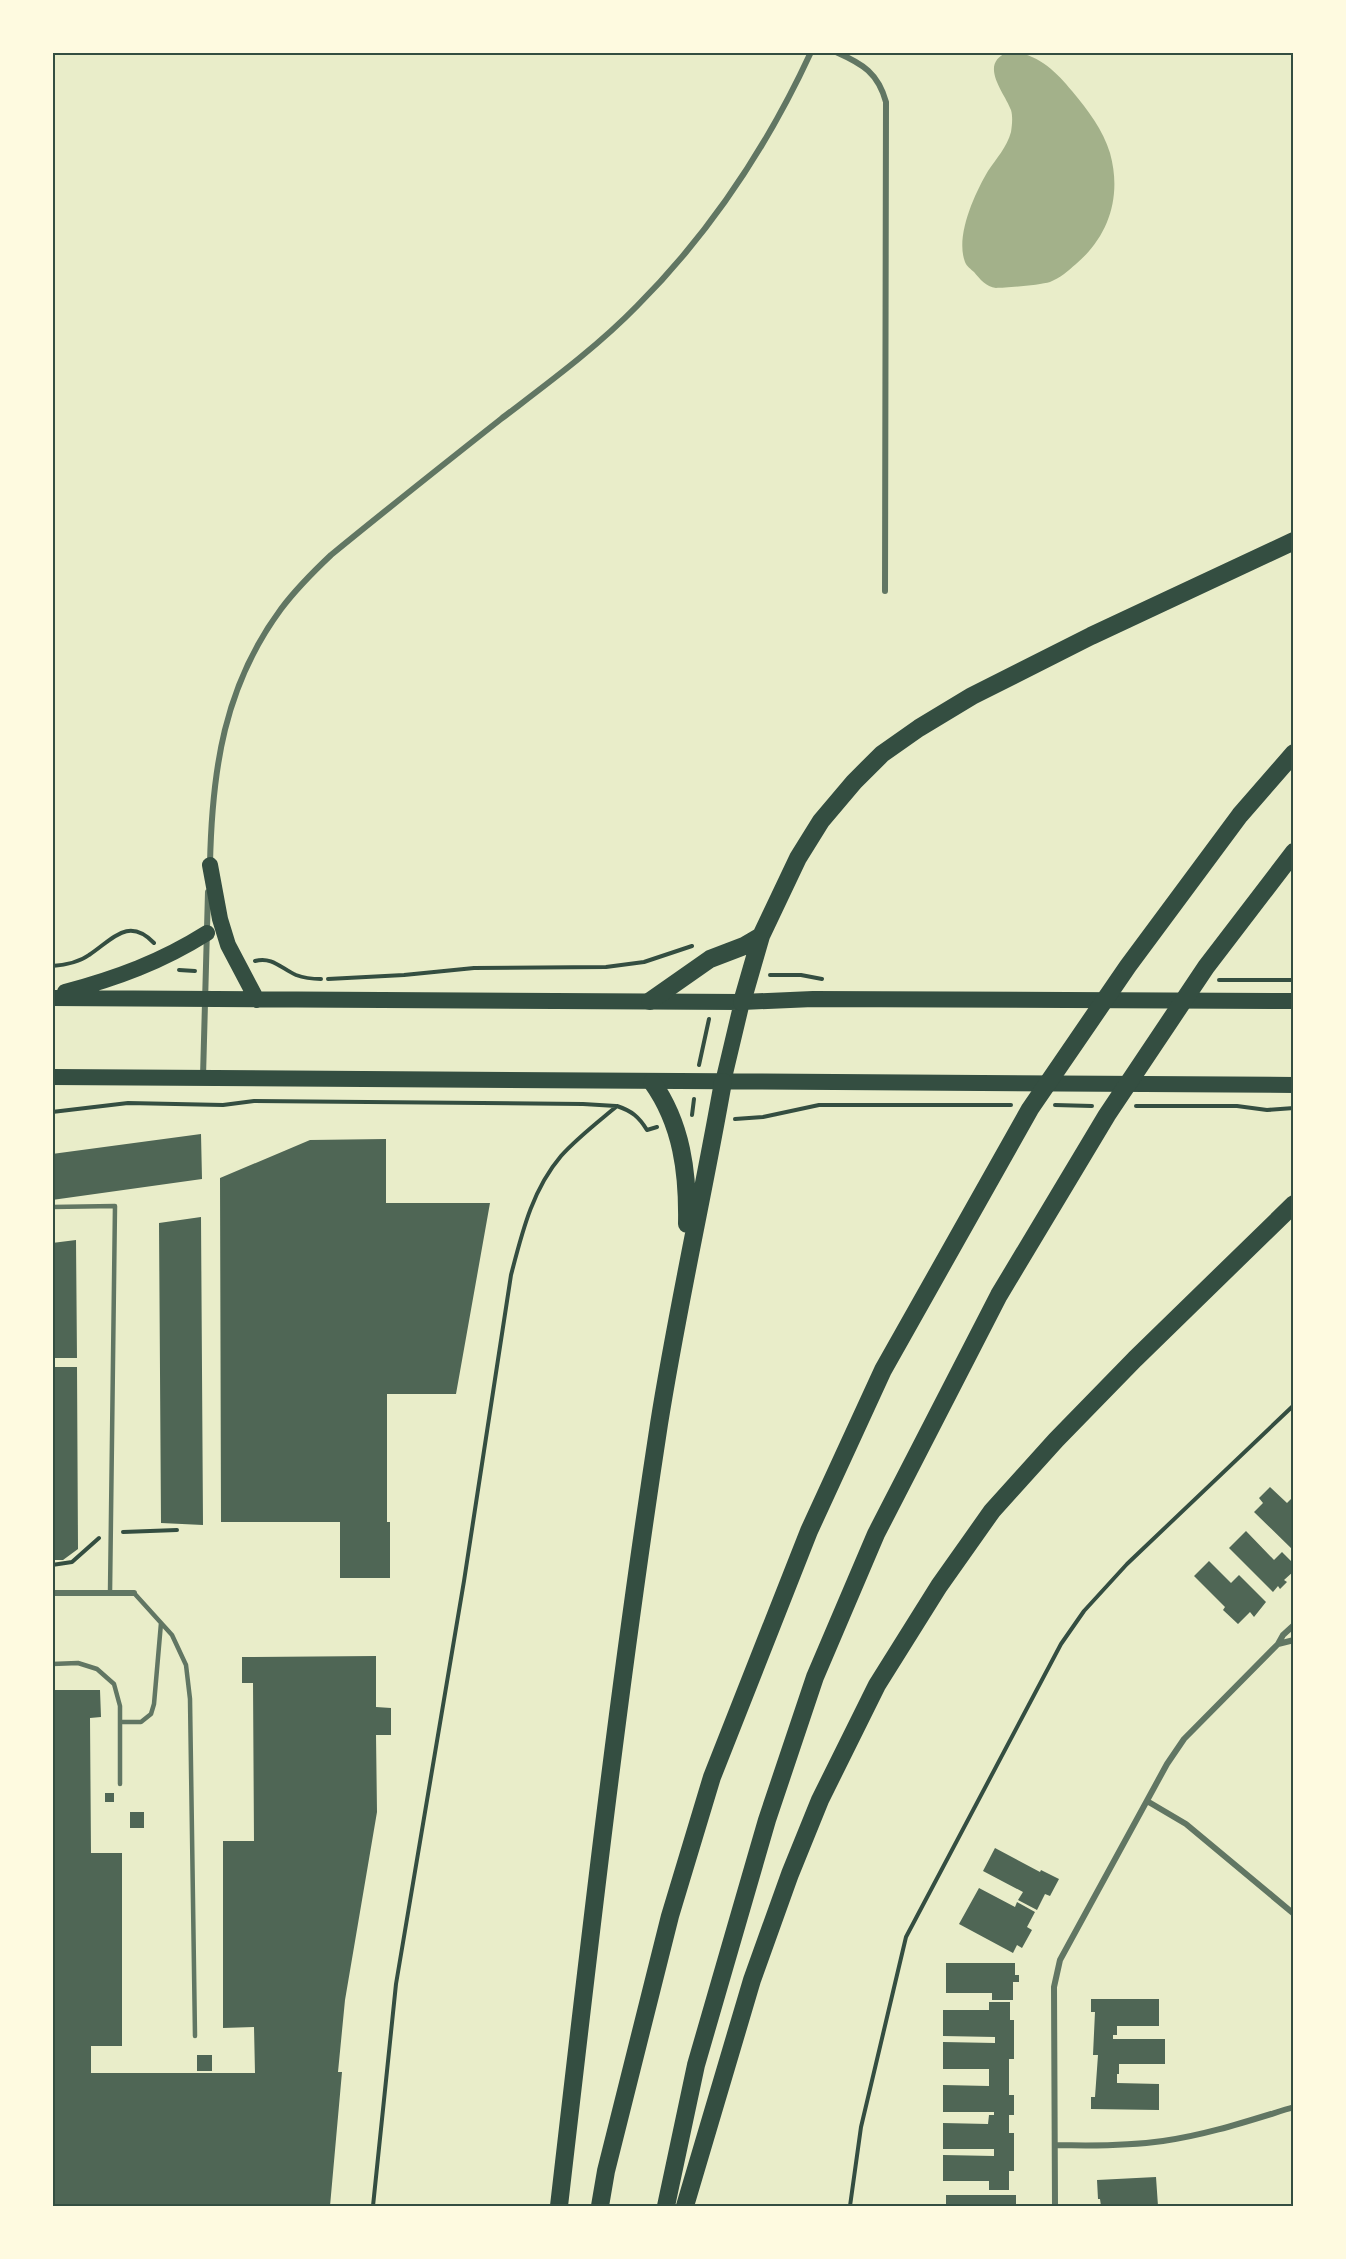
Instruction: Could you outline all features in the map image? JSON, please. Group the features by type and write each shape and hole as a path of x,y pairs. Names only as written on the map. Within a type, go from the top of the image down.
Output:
{"highway":[{"path":"559,2206 618,1711 659,1422 723,1082 761,936 794,867 821,821 854,782 882,754 919,728 972,696 1091,636 1293,541"},
{"path":"600,2206 606,2171 670,1916 716,1767 809,1531 883,1370 1039,1107 1128,966 1240,815 1293,753"},
{"path":"666,2206 699,2054 767,1820 815,1677 876,1534 999,1295 1101,1110 1293,852"},
{"path":"210,865 220,919 228,945 257,1000"},
{"path":"52,996 107,981 166,957 207,933"},
{"path":"650,1000 710,959 744,946 761,936"},
{"path":"52,996 257,1000 742,1002 813,999 1293,1001"},
{"path":"1273,1001 1293,1011"},
{"path":"52,1077 1293,1085"},
{"path":"652,1082 674,1121 681,1144 687,1203 686,1274"},
{"path":"685,2206 752,1980 790,1874 820,1800 883,1675 939,1586 992,1511 1056,1440 1135,1359 1293,1204"}],"street":[{"path":"202,1077 215,779 222,734 244,669 281,609 304,581 331,555 601,340 645,299 722,205 774,125 811,52"},
{"path":"836,52 862,65 875,76 882,87 886,102 885,591"},
{"path":"52,1593 134,1593"},
{"path":"1055,2206 1054,1987 1060,1960 1167,1764 1184,1739 1278,1644 1293,1625"},
{"path":"1278,1644 1293,1640"},
{"path":"1147,1801 1186,1824 1293,1914"},
{"path":"1056,2145 1111,2146 1164,2141 1218,2130 1293,2107"}],"lane":[{"path":"52,1208 115,1206 110,1593"},
{"path":"134,1593 172,1635 186,1665 190,1699 195,2036"},
{"path":"120,1722 141,1722 151,1714 154,1704 161,1623"},
{"path":"52,1664 78,1663 97,1669 114,1684 120,1706 120,1784"}],"path":[{"path":"52,966 64,965 88,956 109,939 130,930 145,934 166,957"},
{"path":"239,967 260,960 269,960 301,976 321,979 404,975 474,968 606,967 644,962 699,945 710,959"},
{"path":"52,1112 120,1104 223,1105 254,1101 583,1104 617,1106 630,1111 640,1119 647,1130 692,1118 745,1119 819,1105 1012,1105"},
{"path":"373,2206 396,1984 462,1593 511,1275 528,1215 549,1173 562,1155 617,1106"},
{"path":"1131,1106 1237,1106 1268,1110 1293,1108"},
{"path":"1039,1107 1101,1110"},
{"path":"850,2206 861,2127 906,1937 1061,1644 1084,1611 1127,1564 1293,1405"}],"shaded area":[{"path":"1009,52 1028,55 1045,64 1078,98 1107,145 1114,185 1110,214 1104,228 1097,241 1076,264 1050,282 996,288 989,286 967,265 963,252 963,240 964,228 978,191 1011,132 1011,110 999,87 994,71 995,63"}],"building":[{"path":"201,1134 202,1179 52,1200 52,1154"},
{"path":"386,1139 386,1203 490,1203 456,1394 387,1394 387,1522 390,1522 390,1578 340,1578 340,1522 221,1522 220,1178 310,1140"},
{"path":"201,1217 203,1525 161,1523 159,1223"},
{"path":"76,1240 77,1358 52,1358 52,1243"},
{"path":"52,1367 77,1367 78,1549 63,1560 52,1560"},
{"path":"1270,1487 1287,1503 1291,1499 1294,1502 1294,1551 1254,1512 1263,1503 1259,1498"},
{"path":"1246,1531 1274,1560 1282,1552 1294,1564 1294,1571 1284,1580 1287,1582 1280,1589 1278,1586 1273,1592 1229,1548"},
{"path":"1209,1561 1231,1583 1239,1575 1266,1602 1254,1617 1250,1612 1238,1624 1223,1610 1225,1607 1194,1576"},
{"path":"376,1656 376,1707 391,1708 391,1735 376,1735 377,1812 345,2000 338,2072 342,2072 330,2206 52,2206 52,1690 100,1690 101,1717 90,1718 91,1853 122,1853 122,2046 91,2046 91,2073 255,2073 254,2027 223,2028 223,1841 254,1841 253,1683 242,1683 242,1657"},
{"path":"105,1793 114,1793 114,1802 105,1802"},
{"path":"130,1812 144,1812 144,1828 130,1828"},
{"path":"995,1848 1040,1872 1041,1870 1059,1879 1050,1896 1045,1894 1037,1910 1018,1900 1023,1892 983,1871"},
{"path":"979,1888 1015,1907 1017,1902 1035,1912 1027,1927 1032,1930 1022,1948 1017,1945 1013,1953 959,1924"},
{"path":"946,1963 1015,1963 1015,1975 1019,1975 1019,1982 1013,1982 1013,2000 992,2000 992,1993 946,1993"},
{"path":"1091,1999 1159,1999 1159,2026 1117,2026 1117,2035 1113,2035 1113,2039 1165,2039 1165,2064 1119,2064 1119,2074 1117,2074 1117,2083 1159,2084 1159,2110 1091,2109 1091,2097 1095,2097 1098,2055 1093,2055 1095,2012 1091,2012"},
{"path":"989,2002 1010,2002 1010,2020 1014,2020 1014,2059 1009,2059 1009,2095 1014,2095 1014,2115 1009,2115 1009,2133 1014,2133 1014,2171 1009,2171 1009,2190 989,2190 989,2181 943,2181 943,2155 994,2156 994,2149 943,2149 943,2123 988,2124 989,2115 994,2115 994,2112 943,2112 943,2085 989,2086 989,2069 943,2069 943,2042 995,2043 995,2037 943,2036 943,2010 989,2010"},
{"path":"197,2055 212,2055 212,2071 197,2071"},
{"path":"1156,2177 1158,2206 1101,2206 1100,2199 1098,2199 1097,2180"},
{"path":"946,2195 1016,2195 1016,2206 946,2206"}]}
